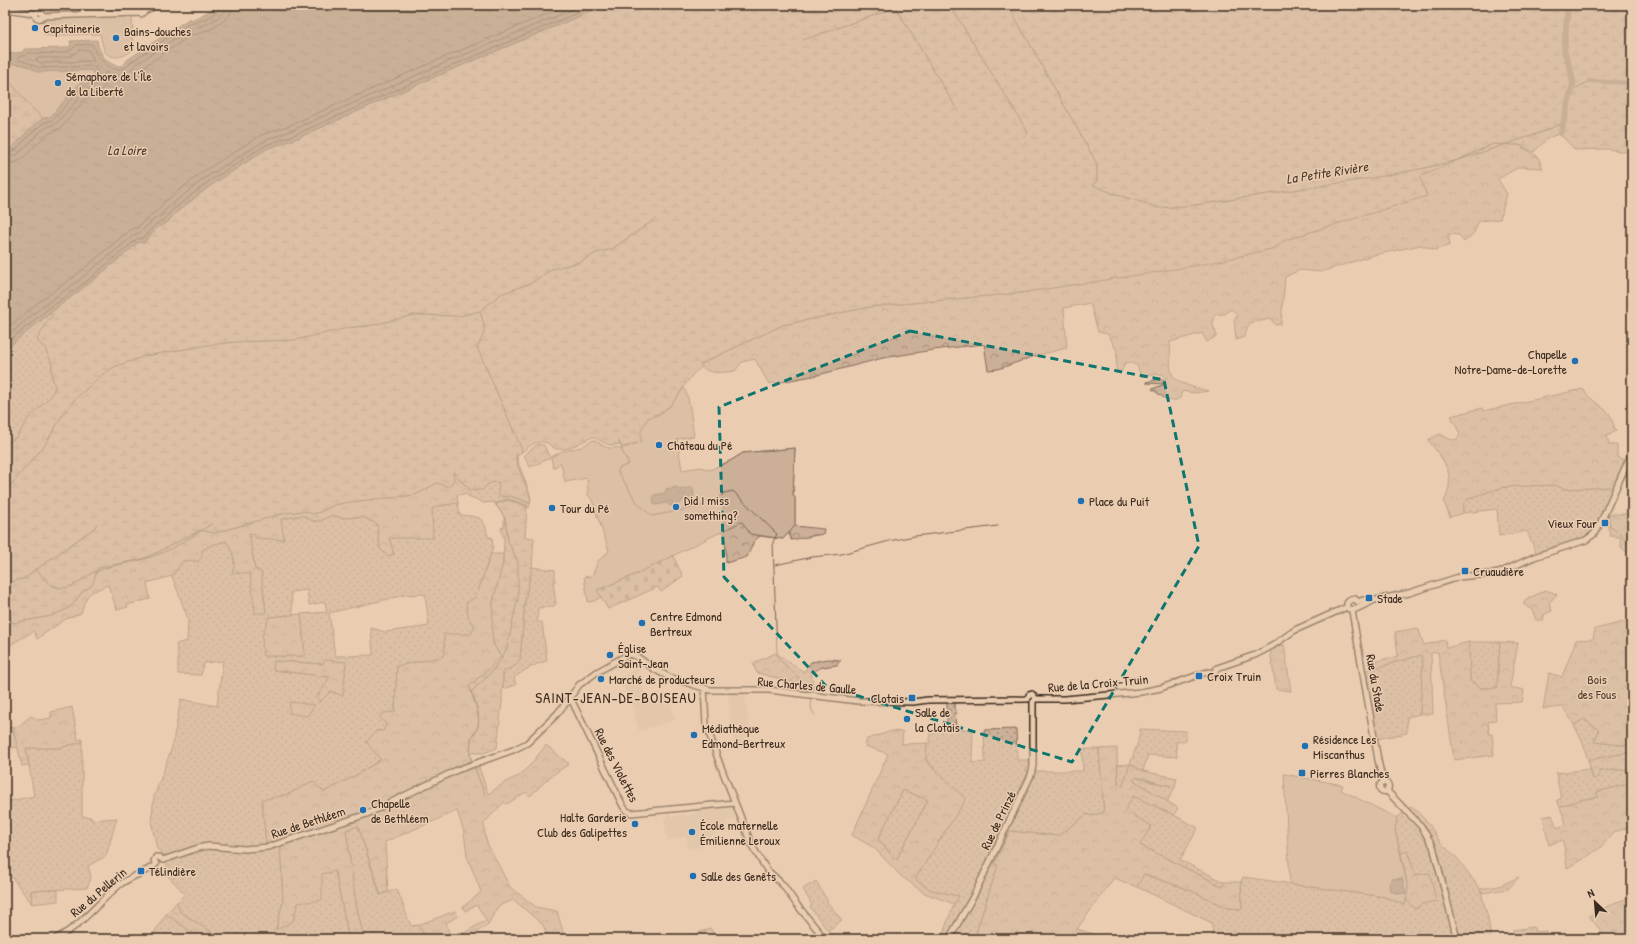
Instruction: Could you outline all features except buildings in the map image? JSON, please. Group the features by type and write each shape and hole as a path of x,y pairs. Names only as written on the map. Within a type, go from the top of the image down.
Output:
{"main road":[{"path":"5,9 36,14 39,11 42,15 138,9 144,13 146,7 157,5"},
{"path":"1376,600 1355,610 1347,607 1347,603 1354,599 1358,602 1363,600 1376,600 1408,593 1459,576 1500,573 1534,558 1586,540 1594,534 1600,524 1632,452"},
{"path":"1355,610 1358,602"},
{"name":"Rue de la Croix-Truin","path":"1032,700 1065,699 1141,692 1161,688 1208,672 1211,668 1215,670 1255,655 1272,646 1295,630 1347,607"},
{"name":"Rue du Stade","path":"1355,610 1377,754 1383,783 1380,785 1380,790 1383,792 1387,790 1421,826 1434,846 1457,939"},
{"name":"Rue de Bethléem","path":"156,864 154,861 156,857 160,856 162,860 190,850 208,846 245,849 268,847 357,818 457,770 520,747 546,726 579,684 629,654 642,660"},
{"name":"Rue Charles de Gaulle","path":"642,660 665,676 704,688 754,691 769,690 853,700 913,702 928,700 1032,700"},
{"path":"704,688 706,724 734,803 752,846 767,870 785,888 825,939"},
{"name":"Rue des Violettes","path":"570,697 623,806 627,811 636,813 734,803"},
{"name":"Rue de Prinzé","path":"949,939 974,895 1031,776 1033,766 1032,700"},
{"name":"Rue du Pellerin","path":"55,939 71,929 119,885 156,864"}],"highlighted area":[{"path":"910,331 1164,380 1199,546 1072,762 826,686 724,577 719,407"}],"shaded area":[{"path":"637,668 640,670 635,677 652,704 670,699 675,720 639,731 634,715 636,710 618,678"},
{"path":"728,693 745,693 751,747 734,749"},
{"name":"École maternelle Émilienne Leroux","path":"730,806 734,809 737,818 726,822 727,826 704,840 703,847 688,849 685,837 667,840 664,819 669,813 672,817 684,813 686,817 701,810"}],"green space":[{"path":"606,5 1632,5 1632,153 1608,149 1575,150 1558,134 1547,139 1534,152 1519,145 1493,144 1420,177 1427,196 1285,240 1275,248 1220,261 1158,272 1020,293 869,307 783,325 700,364 702,367 689,379 669,407 654,415 641,442 623,447 619,444 606,444 593,437 566,449 556,449 543,442 531,445 517,456 530,494 530,503 511,496 502,497 498,495 499,482 490,483 483,490 470,490 453,472 454,480 449,487 437,483 415,495 349,502 334,505 313,514 304,511 285,513 214,533 200,530 142,559 98,568 92,585 81,593 74,603 67,609 51,616 13,623 6,611 5,612 5,445 17,437 28,419 52,395 55,387 52,376 52,364 45,348 37,340 47,322 53,315 49,313 84,288 139,242 144,243 158,227 168,222 173,215 210,186 268,148 293,140 439,75"},
{"path":"132,15 133,50 126,55 118,57 111,56 104,51 100,34 63,35 59,37 44,35 43,19"},
{"path":"5,63 25,65 38,72 91,70 95,75 78,85 50,117 43,118 30,106 5,76"},
{"path":"5,76 30,106 43,118 12,148 5,147"},
{"path":"1493,144 1519,145 1537,156 1543,168 1519,167 1498,179 1507,194 1500,219 1479,221 1474,233 1464,242 1459,235 1448,234 1450,245 1435,250 1421,245 1374,255 1321,272 1300,270 1285,277 1281,324 1275,325 1271,319 1250,323 1244,337 1236,340 1234,319 1238,316 1231,309 1225,314 1215,314 1213,325 1217,336 1207,342 1202,333 1170,342 1171,367 1174,378 1188,386 1209,391 1195,393 1182,391 1180,398 1172,401 1162,397 1152,389 1165,384 1146,383 1167,378 1162,374 1141,376 1137,365 1126,362 1121,372 1116,370 1117,351 1108,334 1098,332 1090,303 1064,308 1067,348 1035,356 998,369 988,370 984,344 883,358 818,375 769,384 755,359 742,362 735,371 726,372 711,372 703,368 700,364 783,325 869,307 1020,293 1275,248 1285,240 1427,195 1419,177"},
{"path":"49,313 53,315 47,322 44,329 45,348 52,364 52,376 55,387 52,395 28,419 17,437 5,445 5,350"},
{"path":"684,388 689,405 694,436 677,439 682,470 701,467 710,470 743,453 795,448 793,495 795,498 795,526 783,539 750,534 741,522 632,576 597,590 601,597 594,601 588,602 584,577 592,576 598,561 609,551 592,500 588,495 587,478 565,482 561,463 553,468 551,457 563,451 581,447 593,440 608,448 618,447 620,449 641,442 641,431 648,418 660,414 669,407"},
{"path":"1583,389 1588,396 1609,413 1616,431 1607,436 1609,445 1617,445 1617,457 1625,460 1613,487 1564,489 1555,485 1504,487 1469,498 1463,504 1463,513 1450,517 1444,502 1448,492 1449,483 1447,468 1444,461 1428,440 1440,434 1449,439 1456,440 1460,434 1451,416 1482,408 1483,411"},
{"path":"538,444 544,445 550,458 530,467 524,455"},
{"path":"795,448 793,495 795,498 795,526 824,529 823,534 791,540 789,533 783,539 760,536 754,541 747,557 726,563 723,527 710,470 743,453"},
{"path":"453,472 470,490 464,494 457,495 458,503 437,506 432,509 433,538 389,538 394,554 388,556 380,549 377,524 363,517 341,518 333,515 315,521 303,515 281,519 284,540 256,538 253,534 249,534 255,569 261,572 266,613 255,613 250,573 232,573 234,557 226,541 202,550 202,557 198,562 193,560 183,561 172,576 147,583 150,599 127,605 128,607 117,610 108,585 89,594 81,613 64,620 37,639 34,631 5,648 6,610 13,623 51,616 67,609 74,603 81,593 92,585 98,568 142,559 200,530 215,533 285,513 304,511 313,514 334,505 349,502 415,495"},
{"path":"492,482 499,482 502,497 511,496 530,503 529,508 518,502 499,502 495,504 493,502 484,503 464,494 470,490 476,491"},
{"path":"1555,485 1564,489 1613,487 1599,519 1589,534 1571,545 1537,555 1527,531 1499,536 1497,509 1463,513 1463,503 1477,494 1504,487"},
{"path":"509,499 527,505 525,537 534,538 532,567 525,600 520,659 516,665 503,672 502,702 497,748 484,753 470,753 471,738 476,732 479,720 477,706 469,686 501,657 493,643 492,632 493,602 503,563 504,540 501,528 504,527 504,516 495,504"},
{"path":"458,503 460,515 477,517 483,521 488,537 492,537 493,547 476,597 475,627 471,634 442,657 397,666 395,712 383,731 376,731 381,759 355,776 324,792 313,781 289,794 262,801 266,844 280,840 283,901 276,929 293,921 298,903 322,874 335,870 349,939 222,939 180,912 177,902 185,894 166,874 167,862 164,855 157,849 151,821 154,797 172,747 181,699 217,706 223,661 204,663 201,675 178,674 176,644 187,641 188,619 172,576 183,561 192,558 202,550 214,544 226,541 232,550 235,567 250,573 252,583 266,613 261,572 255,569 249,534 283,540 281,519 303,515 315,521 333,515 341,518 363,517 377,524 380,549 388,556 394,554 389,538 437,506","holes":["307,590 309,605 325,602 327,612 301,614 305,656 263,656 269,617 293,615 291,592","425,594 429,626 385,632 371,628 373,655 335,656 329,613 405,595","274,661 323,664 343,696 331,691 317,697 330,677 273,670"]},
{"path":"1628,505 1632,506 1632,557 1621,547 1620,537 1610,536 1608,524 1609,514 1626,514"},
{"path":"491,554 503,554 503,563 493,602 493,643 501,657 469,686 479,720 478,726 471,738 471,760 478,764 488,794 507,781 519,776 546,745 569,764 551,776 530,796 526,792 507,804 504,802 484,823 485,836 488,845 510,887 536,907 557,911 565,939 549,939 543,925 514,900 498,906 487,926 464,939 454,939 486,920 477,905 465,911 463,907 481,892 467,856 464,832 457,811 385,842 388,891 381,895 358,826 346,830 356,904 364,939 349,939 335,871 322,874 322,900 298,903 293,921 276,930 283,901 280,841 266,844 262,800 289,794 313,781 324,792 355,776 381,760 366,742 376,731 383,731 386,725 380,717 383,713 395,712 397,666 442,657 445,654 444,634 471,634 475,627 469,619 466,603 476,597"},
{"path":"673,556 683,576 661,592 658,587 608,609 597,590 632,576"},
{"path":"532,567 555,570 555,582 553,582 556,604 552,607 538,608 537,622 542,622 547,661 522,672 514,678 516,685 503,689 503,672 516,665 520,659 525,600"},
{"path":"1545,590 1557,594 1549,603 1552,611 1545,614 1543,620 1536,620 1532,610 1523,604 1526,600"},
{"path":"301,614 305,656 263,656 262,636 269,617"},
{"name":"Bois des Fous","path":"1632,620 1632,746 1594,742 1599,730 1584,719 1574,725 1563,707 1543,709 1549,673 1562,677 1576,640 1593,639 1595,629"},
{"path":"1418,628 1424,645 1445,640 1446,648 1469,642 1470,681 1481,688 1497,688 1500,642 1518,643 1510,687 1524,690 1522,702 1495,703 1496,720 1488,722 1489,734 1492,734 1494,755 1454,760 1438,652 1431,653 1433,714 1420,714 1423,660 1421,655 1376,668 1376,661 1398,656 1395,632"},
{"path":"1469,642 1500,642 1497,688 1481,688 1470,681"},
{"path":"1284,644 1291,691 1276,689 1270,650"},
{"path":"776,653 804,672 811,662 828,659 841,660 837,665 822,667 811,673 814,690 807,690 804,685 757,673 753,663"},
{"path":"1421,655 1423,660 1420,714 1407,717 1407,733 1377,739 1366,670"},
{"path":"325,660 346,662 343,696 331,691 320,702 317,697 330,677 273,670 274,661 323,664"},
{"path":"290,702 315,705 306,716 289,713"},
{"path":"947,702 955,702 956,729 973,730 972,763 985,762 984,730 1016,729 1017,760 1029,760 1026,771 1083,771 1082,749 1099,749 1104,812 1092,816 1087,814 1058,836 1010,831 995,864 998,865 974,939 941,939 958,897 931,890 914,879 965,800 926,760 927,743 930,743 930,730 947,729"},
{"path":"72,707 78,740 82,739 82,742 58,748 26,748 29,765 22,766 13,728 20,725 31,716 38,720 51,718 51,712"},
{"path":"1584,719 1599,730 1595,742 1632,746 1632,752 1588,760 1582,741 1574,725"},
{"path":"6,726 7,728 12,727 18,747 5,749"},
{"path":"1140,729 1186,731 1186,741 1176,742 1177,757 1148,755 1143,771 1130,764 1138,742"},
{"path":"892,731 903,732 902,744 927,743 926,761 966,799 915,879 931,890 959,896 954,904 924,893 901,876 874,848 852,835 888,754 865,746 867,739","holes":["903,790 928,800 896,860 878,839"]},
{"path":"82,742 82,816 91,817 91,820 117,818 106,856 88,866 91,877 87,888 31,891 32,904 5,868 5,802 34,796 26,748 58,748"},
{"path":"1117,748 1118,784 1123,786 1130,764 1143,771 1177,778 1175,787 1136,777 1133,780 1178,808 1174,815 1133,796 1125,810 1151,826 1140,845 1223,887 1224,882 1241,882 1242,909 1228,908 1190,890 1144,874 1137,887 1114,878 1077,929 1109,939 974,939 998,865 994,864 1010,831 1058,836 1087,814 1092,816 1104,812 1099,749"},
{"path":"1632,752 1632,769 1599,771 1599,777 1593,779 1588,760"},
{"path":"1130,764 1123,786 1118,784 1117,765"},
{"path":"1590,769 1593,779 1598,771 1632,769 1632,783 1597,792 1598,797 1580,800 1560,807 1557,800 1561,799 1556,773"},
{"path":"1284,774 1343,785 1341,790 1397,818 1395,830 1408,888 1405,905 1385,897 1290,884"},
{"path":"1135,776 1152,782 1175,787 1167,802 1133,780"},
{"path":"1632,783 1632,830 1628,828 1614,832 1601,847 1567,868 1562,840 1549,845 1543,817 1552,815 1557,828 1566,824 1560,807 1580,800 1598,797 1597,792"},
{"path":"903,790 928,800 896,860 878,839"},
{"path":"1133,796 1198,828 1180,860 1224,882 1224,887 1140,845 1125,810"},
{"path":"1412,806 1429,824 1440,842 1458,859 1480,889 1488,917 1491,939 1213,939 1212,923 1137,887 1143,874 1190,890 1228,908 1242,909 1241,882 1243,877 1385,897 1404,905 1406,899 1416,909 1422,904 1436,901 1415,875 1408,852 1401,853 1395,830 1397,818"},
{"path":"358,826 380,895 397,889 411,926 418,925 427,939 364,939 356,904 346,830"},
{"path":"1408,851 1415,875 1430,873 1436,901 1422,904 1415,909 1406,899 1408,888 1401,853"},
{"path":"1519,877 1508,889 1482,893 1480,889 1499,886"},
{"path":"816,881 827,902 842,920 828,931 810,907 812,905 803,889"},
{"path":"58,890 58,901 32,904 31,891"},
{"path":"1632,897 1632,939 1607,939 1589,916 1614,903"},
{"path":"177,902 180,912 222,939 202,939 166,914"},
{"path":"455,911 458,916 446,923 451,939 427,939 418,925"},
{"path":"166,914 202,939 150,939"},
{"path":"1534,927 1535,932 1546,931 1547,939 1515,939 1513,930"},
{"path":"710,928 717,939 685,939"}],"water":[{"name":"La Loire","path":"219,5 606,5 439,75 293,140 268,148 210,186 173,215 168,222 158,227 143,243 139,242 5,350 5,147 12,148 34,125 45,118 50,117 78,85 95,75 91,70 38,72 25,65 5,63 5,54 23,52 24,49 64,48 71,46 70,41 97,40 104,58 112,64 121,66 125,64 127,60 190,18 192,20"},
{"path":"677,487 680,490 691,487 693,488 693,498 682,500 681,503 670,506 667,503 654,504 654,495 665,493 666,489"},
{"path":"1402,878 1406,893 1399,894 1390,891 1389,885 1391,879"}],"waterway":[{"path":"894,5 958,111"},
{"path":"950,5 1027,131 1028,133 1024,137"},
{"name":"La Petite Rivière","path":"1008,5 1097,164 1097,181 1092,185 1160,208 1196,205 1372,178 1420,169 1462,159 1542,132 1563,123"},
{"name":"La Petite Rivière","path":"1561,132 1573,84 1571,71 1564,50 1568,5"},
{"path":"803,40 895,8"},
{"path":"1573,90 1589,81"},
{"path":"1589,81 1632,83"},
{"path":"5,495 8,488 45,445 65,411 74,400 103,374 114,367 145,356 208,345 236,342 295,340 348,328 373,325 414,315 460,316 480,311 501,294 531,283 552,269 580,262 596,253 612,249 654,220"},
{"path":"480,312 484,330 477,347 522,450 521,452"},
{"path":"619,441 622,451 629,464 619,468 618,472 638,504 652,516 699,507 707,502 710,503"},
{"path":"518,453 516,455 518,467 531,498 529,503"},
{"path":"1632,466 1621,484 1608,514 1610,527 1620,533 1632,548"},
{"path":"714,503 724,493 733,491 777,534 773,542 777,653 779,659 800,679 808,691"},
{"path":"472,760 470,753 471,738 478,727 478,716 471,692 487,677 500,661 507,648 518,598 518,562 508,541 505,518 496,505 500,502 508,501 516,502 528,507"},
{"path":"6,583 26,578 37,569 45,579 54,586 62,588 72,586 97,571 144,559 167,551 213,523"},
{"path":"37,569 93,529 97,524"},
{"path":"775,565 812,557 842,554 889,541 915,536 998,526"},
{"path":"5,558 5,587"},
{"path":"810,699 812,711 815,715"},
{"path":"474,766 485,795"}],"place":[{"name":"Capitainerie","path":"35,28"},
{"name":"Bains-douches et lavoirs","path":"116,38"},
{"name":"Sémaphore de l’Île de la Liberté","path":"58,83"},
{"name":"Chapelle Notre-Dame-de-Lorette","path":"1575,361"},
{"name":"Château du Pé","path":"659,445"},
{"name":"Place du Puit","path":"1081,501"},
{"name":"Did I miss something?","path":"676,507"},
{"name":"Tour du Pé","path":"552,508"},
{"name":"Vieux Four","path":"1605,523"},
{"name":"Cruaudière","path":"1465,571"},
{"name":"Stade","path":"1369,598"},
{"name":"Centre Edmond Bertreux","path":"642,623"},
{"name":"Église Saint-Jean","path":"610,655"},
{"name":"Croix Truin","path":"1199,676"},
{"name":"Marché de producteurs","path":"601,679"},
{"name":"Clotais","path":"912,698"},
{"name":"Salle de la Clotais","path":"907,719"},
{"name":"Médiathèque Edmond-Bertreux","path":"694,735"},
{"name":"Résidence Les Miscanthus","path":"1305,746"},
{"name":"Pierres Blanches","path":"1302,773"},
{"name":"Chapelle de Bethléem","path":"363,810"},
{"name":"Halte Garderie Club des Galipettes","path":"635,824"},
{"name":"École maternelle Émilienne Leroux","path":"692,832"},
{"name":"Télindière","path":"141,871"},
{"name":"Salle des Genêts","path":"693,876"}],"district":[{"name":"SAINT-JEAN-DE-BOISEAU","path":"616,697"}]}
